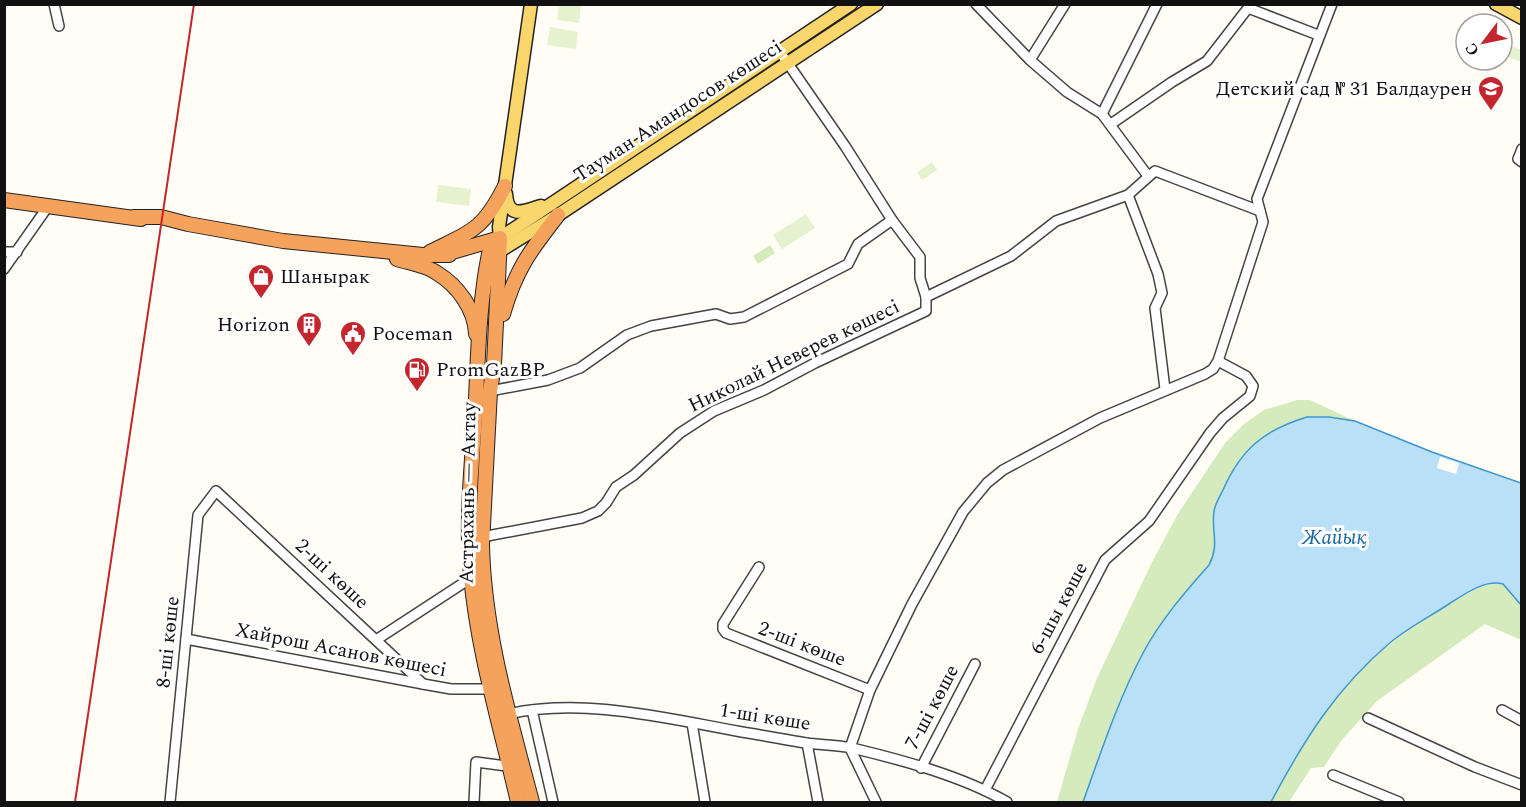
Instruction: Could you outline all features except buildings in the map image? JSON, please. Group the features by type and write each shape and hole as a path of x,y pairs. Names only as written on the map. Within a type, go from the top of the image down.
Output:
{"highway":[{"path":"423,255 458,239 488,218 505,186"},
{"path":"4,200 134,217 162,217 188,224 283,241 423,255 442,255 496,243"},
{"path":"372,250 436,271 454,286 463,297 476,325 478,363 494,365 502,315 510,289 555,209"},
{"name":"Астрахань — Актау","path":"496,243 478,363 469,528 471,578 477,625 491,689 503,716"},
{"name":"Астрахань — Актау","path":"496,243 494,365 490,391 482,537 483,570 503,716 516,767 532,802"},
{"name":"Астрахань — Актау","path":"516,767 518,802"}],"main road":[{"path":"496,243 531,4"},
{"name":"Тауман Амандосов көшесі","path":"784,57 851,4"},
{"name":"Тауман Амандосов көшесі","path":"496,243 555,209 784,57 877,4"},
{"path":"1496,4 1521,18"},
{"path":"505,186 507,203 514,211 555,209"}],"street":[{"path":"54,4 59,26"},
{"path":"976,4 1030,60 1067,92 1102,114 1148,176 1157,171 1260,211"},
{"path":"1030,60 1065,4"},
{"path":"1102,114 1157,4"},
{"path":"876,802 850,748 870,690 912,604 963,512 987,483 1003,470 1100,418 1205,374 1213,369 1218,361 1263,222 1257,199 1318,35 1332,4"},
{"path":"1111,124 1172,81 1207,62 1248,8 1318,35"},
{"name":"Николай Неверев көшесі","path":"482,537 582,518 598,511 616,487 634,475 680,433 714,411 764,390 815,363 926,311 926,297 920,278 920,257 892,220 784,57"},
{"path":"1521,149 1518,159 1521,162"},
{"name":"Николай Неверев көшесі","path":"926,297 1011,256 1036,234 1056,221 1128,195 1148,176"},
{"path":"1128,195 1158,274 1162,293 1155,308 1166,389"},
{"path":"4,269 49,205"},
{"path":"490,391 548,380 580,368 627,335 651,326 716,314 730,319 744,317 848,264 858,244 892,220"},
{"path":"4,252 17,252"},
{"name":"6-шы көше","path":"985,790 1105,560 1149,521 1210,433 1223,418 1250,396 1253,386 1246,376 1218,361"},
{"name":"2-ші көше","path":"216,491 423,684"},
{"name":"8-шi көше","path":"170,802 198,515 216,491"},
{"name":"2-ші көше","path":"759,567 723,624 726,633 870,690"},
{"path":"376,640 471,578"},
{"name":"Хайрош Асанов көшесі","path":"186,639 451,689 491,689"},
{"name":"7-шi көше","path":"921,768 975,664"},
{"name":"1-ші көше","path":"503,716 532,710 588,708 668,718 807,743 850,748 921,768 985,790 1006,802"},
{"path":"532,710 553,802"},
{"path":"1502,710 1521,721"},
{"path":"1368,718 1521,785"},
{"path":"692,723 705,802"},
{"path":"807,743 818,802"},
{"path":"474,802 476,762 516,767"},
{"path":"1333,775 1399,802"}],"green space":[{"path":"559,5 581,5 579,23 557,20"},
{"path":"550,27 578,32 576,49 547,45"},
{"path":"1514,46 1521,50 1521,62 1514,59"},
{"path":"932,162 937,170 922,180 917,172"},
{"path":"438,185 471,189 469,206 436,202"},
{"path":"806,214 815,228 782,249 773,235"},
{"path":"770,245 775,253 758,264 753,256"},
{"path":"1297,400 1310,400 1355,421 1329,417 1244,453 1232,471 1214,509 1216,545 1209,565 1165,618 1143,653 1103,745 1083,802 1057,802 1078,729 1097,678 1152,562 1179,512 1225,443 1244,424 1264,410"},
{"path":"1494,583 1503,584 1521,605 1521,640 1485,624 1377,701 1341,741 1324,767 1311,768 1289,802 1271,802 1317,721 1335,697 1358,673 1383,650 1423,621 1464,595"}],"water":[{"name":"Жайық","path":"1307,417 1329,417 1355,421 1432,452 1521,483 1521,605 1503,584 1489,584 1467,592 1398,637 1371,660 1338,696 1309,736 1271,802 1083,802 1103,745 1143,653 1165,618 1209,565 1215,544 1213,518 1215,508 1230,476 1246,452 1266,435"}],"pier":[{"path":"1440,457 1459,463 1456,474 1437,468"}],"railway":[{"path":"75,802 194,4"}],"place":[{"name":"Детский сад № 31 Балдаурен","path":"1491,112"},
{"name":"Шанырак","path":"261,300"},
{"name":"Horizon","path":"309,348"},
{"name":"Poceman","path":"353,357"},
{"name":"PromGazBP","path":"417,393"}]}
